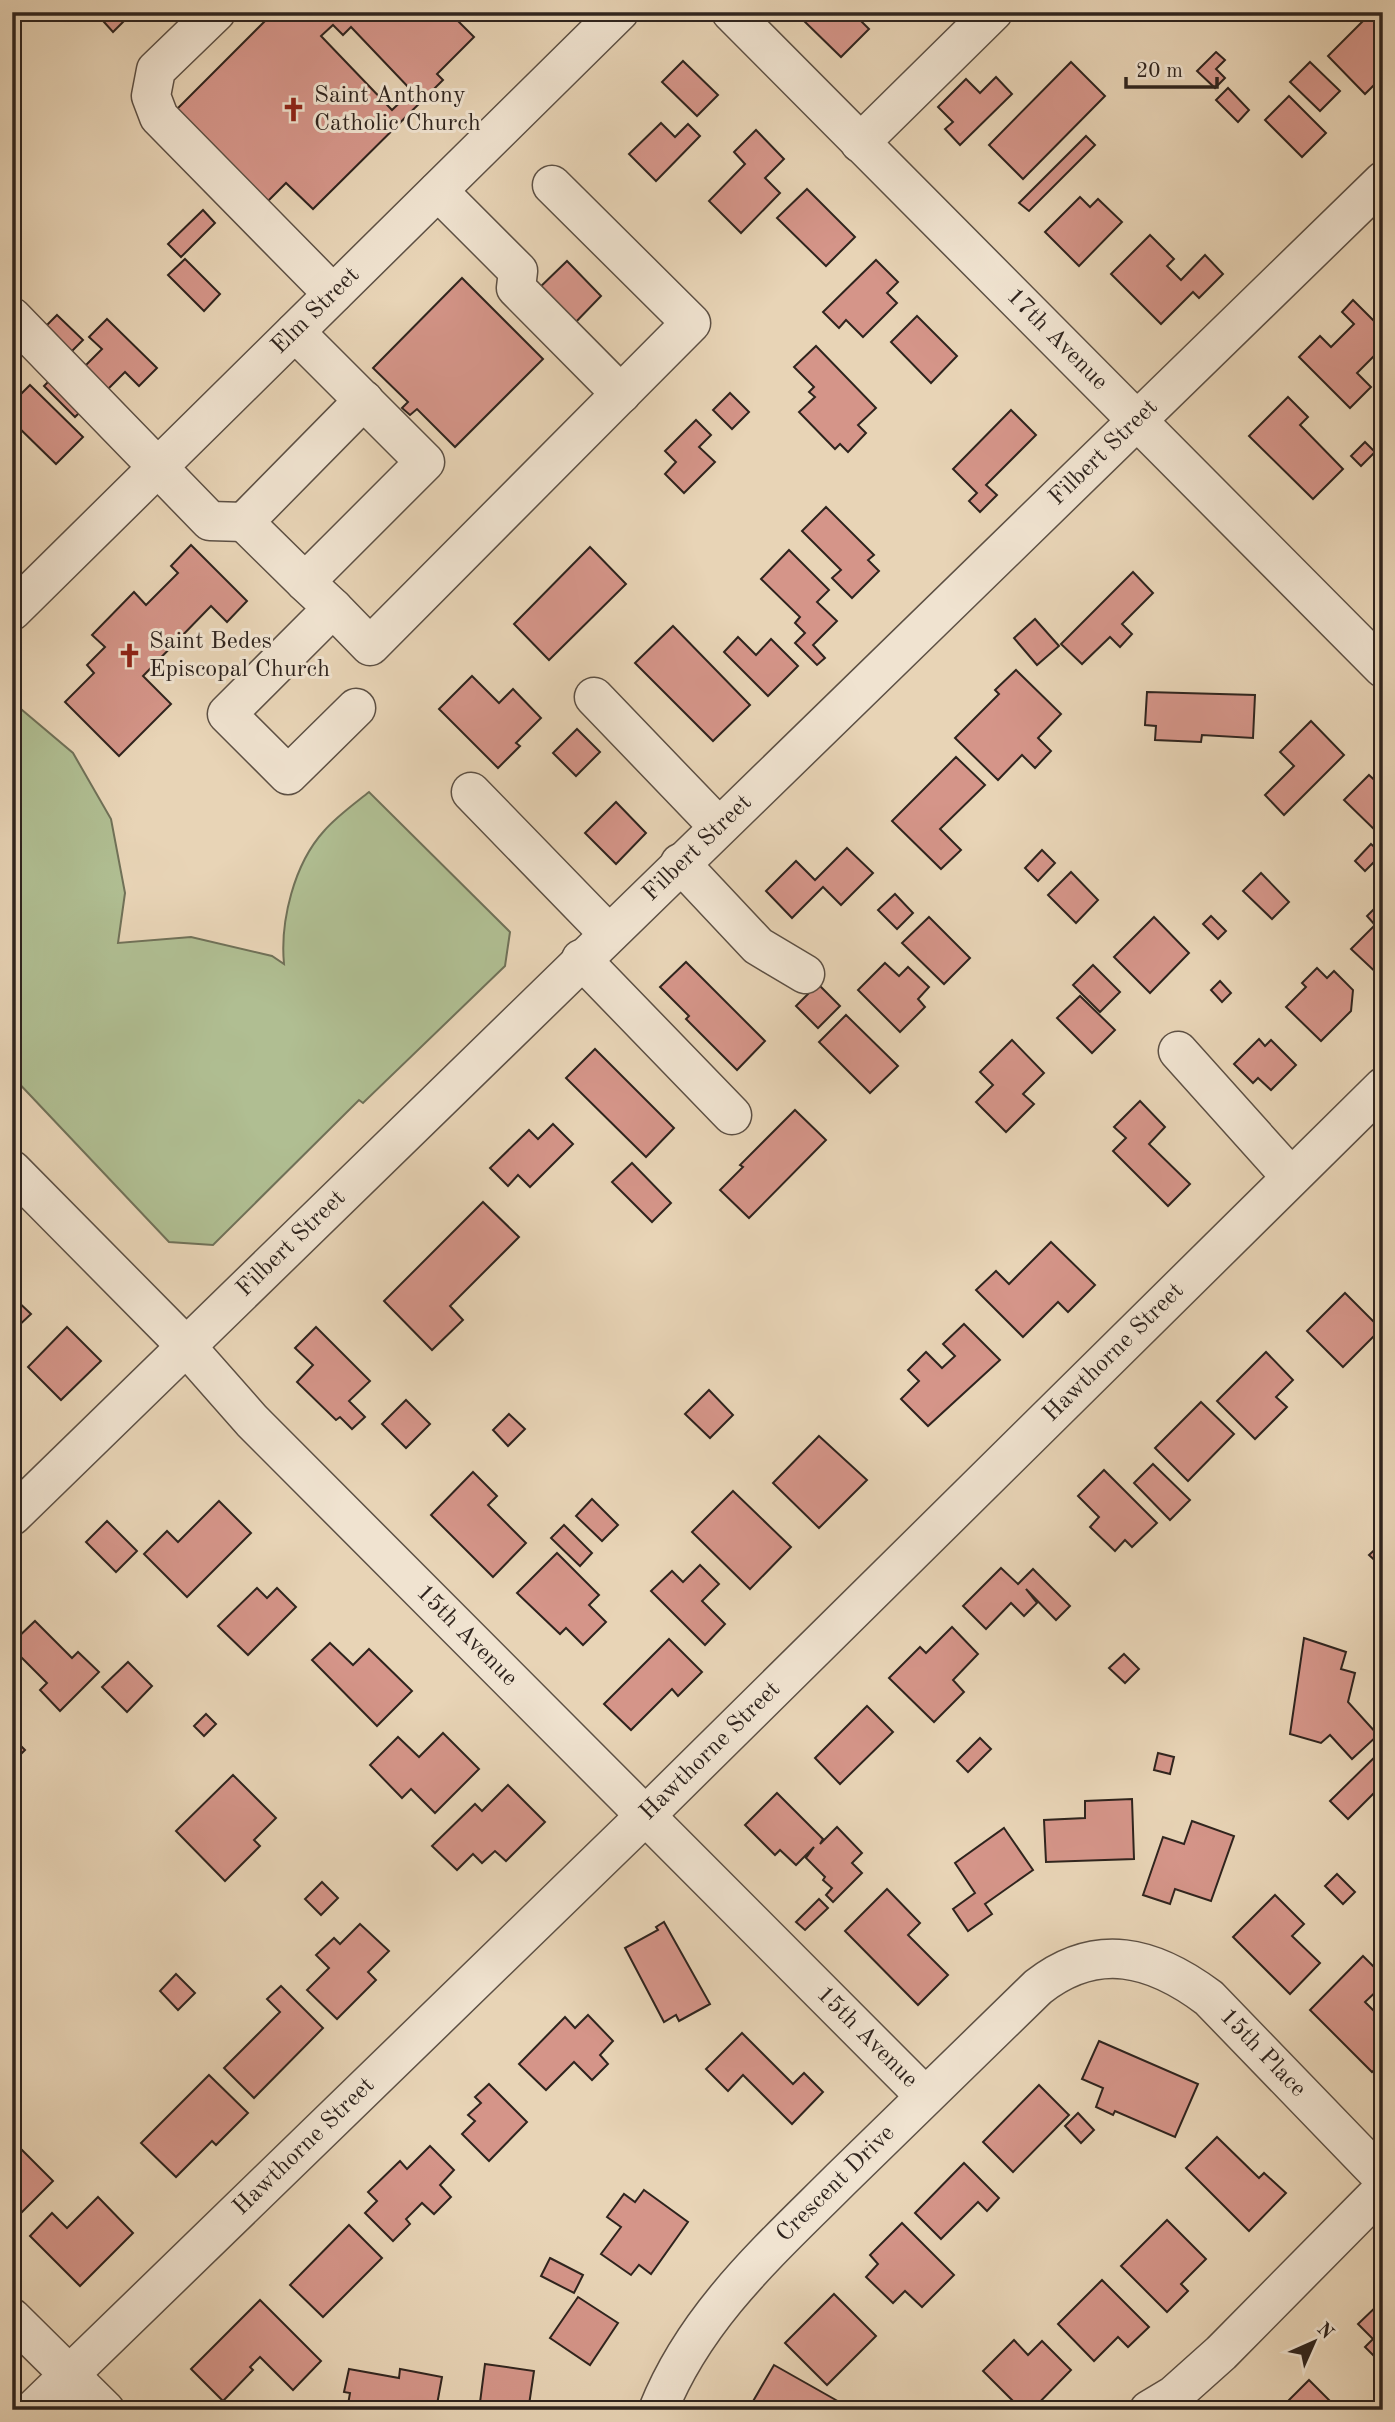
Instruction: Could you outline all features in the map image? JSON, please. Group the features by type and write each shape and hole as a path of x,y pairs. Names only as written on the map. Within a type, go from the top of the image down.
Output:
{"street":[{"path":"216,12 156,70 151,96 159,117 333,294"},
{"name":"Elm Street","path":"15,603 159,467 619,12"},
{"name":"17th Avenue","path":"731,12 1383,668"},
{"path":"860,143 993,12"},
{"name":"Filbert Street","path":"12,1516 594,946 1383,181"},
{"path":"12,317 210,521 244,522 370,646 691,323 552,184"},
{"path":"438,191 518,271 516,288 621,394"},
{"path":"295,332 425,462 305,582"},
{"path":"244,522 364,400"},
{"path":"333,608 227,714 288,775 356,708"},
{"path":"594,697 718,826"},
{"path":"471,792 732,1115"},
{"path":"680,863 758,946 805,974"},
{"path":"1178,1051 1291,1177"},
{"name":"Hawthorne Street","path":"33,2410 644,1817 1383,1087"},
{"name":"15th Avenue","path":"12,1170 185,1345 252,1421 925,2096"},
{"name":"Crescent Drive","path":"658,2410 679,2363 725,2297 925,2096 1038,1987 1060,1970 1081,1963 1123,1958"},
{"name":"15th Place","path":"1123,1958 1152,1963 1181,1977 1209,1998 1383,2178"},
{"path":"1149,2410 1174,2395 1221,2353 1383,2189"},
{"path":"12,2318 105,2410"}],"green space":[{"path":"15,704 73,753 111,819 125,893 118,943 191,937 272,956 284,964 284,930 297,876 314,844 329,826 369,792 510,932 505,966 363,1103 359,1100 213,1245 169,1242 12,1076 12,707"}],"building":[{"path":"95,12 131,12 132,13 113,32"},
{"name":"Saint Anthony Catholic Church","path":"274,12 297,12 301,16 304,12 449,12 474,37 437,74 443,80 313,209 286,183 266,203 175,111","holes":["333,25 343,35 351,27 412,91 392,110 321,36"]},
{"path":"809,12 852,12 869,29 841,57 802,19"},
{"path":"1371,13 1383,25 1383,76 1365,94 1328,56"},
{"path":"1216,52 1225,60 1216,69 1225,78 1215,88 1197,71"},
{"path":"683,61 718,95 697,116 662,82"},
{"path":"1071,62 1105,96 1023,179 989,145"},
{"path":"1310,62 1340,91 1320,111 1290,82"},
{"path":"996,77 1012,94 960,145 945,129 953,122 938,107 966,79 980,93"},
{"path":"1228,88 1249,110 1238,122 1216,100"},
{"path":"1289,96 1326,133 1302,157 1265,120"},
{"path":"661,123 675,137 688,124 700,136 656,181 629,154"},
{"path":"756,130 784,159 765,178 780,193 741,233 709,201 745,164 734,152"},
{"path":"1086,136 1095,145 1029,211 1019,203"},
{"path":"807,189 855,237 826,266 777,218"},
{"path":"1080,197 1090,207 1098,199 1122,222 1079,266 1045,232"},
{"path":"203,210 215,223 181,257 168,244"},
{"path":"1150,235 1174,259 1167,266 1181,280 1205,255 1223,274 1199,298 1193,292 1161,324 1111,274"},
{"path":"185,259 220,294 204,311 168,275"},
{"path":"876,260 898,282 887,293 897,303 863,337 846,320 839,328 823,312"},
{"path":"567,261 601,296 571,327 535,292"},
{"path":"462,278 543,359 455,447 417,409 410,415 402,408 408,402 373,368"},
{"path":"1353,300 1383,330 1383,353 1380,350 1357,373 1371,387 1350,408 1299,357 1320,336 1331,347 1354,324 1342,312"},
{"path":"57,315 83,340 64,359 38,334"},
{"path":"917,316 957,356 931,383 891,342"},
{"path":"107,319 157,368 139,386 125,372 107,390 84,367 102,349 89,337"},
{"path":"816,346 876,408 858,425 866,433 848,452 840,444 835,449 799,412 815,397 809,392 814,387 794,367"},
{"path":"53,377 84,408 75,417 44,386"},
{"path":"30,385 83,437 56,464 12,421 12,403"},
{"path":"730,393 749,412 732,429 713,410"},
{"path":"1288,397 1308,417 1300,425 1343,469 1313,499 1249,436"},
{"path":"1011,410 1036,435 986,485 997,495 980,512 969,501 977,493 953,469"},
{"path":"696,420 711,435 699,447 715,462 684,493 665,474 676,462 665,451"},
{"path":"1365,442 1375,452 1361,466 1351,456"},
{"path":"826,507 874,555 868,560 879,571 852,598 832,578 841,570 802,531"},
{"name":"Saint Bedes Episcopal Church","path":"191,545 247,601 227,622 211,606 143,676 171,704 119,756 65,702 94,673 87,665 105,647 92,635 134,592 146,605 178,573 171,566"},
{"path":"590,547 626,584 549,660 514,624"},
{"path":"789,550 829,590 817,602 837,621 813,645 825,658 817,665 795,643 805,633 795,623 800,617 761,579"},
{"path":"1133,572 1153,593 1122,624 1132,634 1120,647 1110,637 1082,664 1061,644"},
{"path":"1035,619 1059,646 1037,665 1014,638"},
{"path":"673,626 750,705 713,741 635,663"},
{"path":"738,637 756,655 771,639 798,666 768,696 724,652"},
{"path":"1016,670 1061,714 1038,738 1051,751 1035,768 1022,755 998,780 955,738 999,694 995,690"},
{"path":"472,676 499,703 513,689 541,718 516,743 520,746 498,768 439,709"},
{"path":"1147,692 1255,695 1253,738 1202,735 1201,742 1155,740 1156,726 1145,725"},
{"path":"1311,721 1344,755 1284,815 1265,795 1294,766 1280,752"},
{"path":"577,729 600,752 576,776 553,753"},
{"path":"956,757 985,785 940,829 961,850 941,869 892,821"},
{"path":"1369,775 1383,788 1381,836 1344,800"},
{"path":"616,802 646,833 616,864 585,833"},
{"path":"1371,844 1382,854 1365,871 1355,861"},
{"path":"847,848 873,873 841,905 823,887 792,918 766,891 796,861 815,880"},
{"path":"1042,850 1055,863 1038,881 1025,868"},
{"path":"1071,872 1098,900 1076,923 1048,895"},
{"path":"1261,873 1289,902 1272,919 1243,891"},
{"path":"895,894 913,913 897,929 878,910"},
{"path":"1383,900 1383,979 1351,949 1375,925 1367,916"},
{"path":"1211,916 1226,931 1218,939 1203,924"},
{"path":"929,917 970,958 944,984 902,943"},
{"path":"1154,917 1189,953 1150,993 1114,957"},
{"path":"686,962 765,1041 737,1070 686,1019 689,1016 660,987"},
{"path":"885,963 899,976 908,967 929,987 918,999 925,1007 900,1032 858,990"},
{"path":"1093,965 1120,992 1100,1012 1073,985"},
{"path":"1317,968 1327,978 1334,971 1353,990 1351,1011 1321,1041 1286,1007 1306,987 1302,983"},
{"path":"1220,981 1231,993 1222,1002 1211,990"},
{"path":"818,984 840,1006 818,1028 796,1006"},
{"path":"1080,996 1115,1030 1092,1053 1057,1018"},
{"path":"846,1015 898,1066 870,1093 819,1042"},
{"path":"1259,1039 1265,1046 1271,1040 1296,1065 1271,1090 1258,1078 1253,1083 1234,1064"},
{"path":"1012,1040 1044,1073 1023,1094 1034,1104 1006,1132 976,1102 993,1085 980,1072"},
{"path":"595,1049 674,1128 646,1157 566,1078"},
{"path":"1140,1101 1165,1127 1149,1144 1190,1184 1168,1206 1113,1151 1126,1138 1114,1127"},
{"path":"795,1110 826,1140 749,1218 720,1190 743,1167 740,1165"},
{"path":"553,1124 573,1144 530,1187 518,1175 508,1186 490,1168 529,1130 538,1139"},
{"path":"632,1163 671,1203 652,1222 612,1182"},
{"path":"483,1202 519,1237 450,1306 463,1320 432,1350 384,1301"},
{"path":"1051,1242 1095,1285 1068,1312 1058,1302 1023,1337 976,1290 996,1271 1009,1284"},
{"path":"1345,1293 1381,1329 1343,1367 1307,1331"},
{"path":"12,1296 31,1314 12,1332"},
{"path":"964,1324 1000,1360 928,1426 901,1399 919,1381 908,1370 926,1352 942,1368 955,1356 943,1344"},
{"path":"67,1327 101,1361 61,1400 28,1367"},
{"path":"316,1327 370,1381 349,1401 365,1417 352,1429 340,1417 336,1420 297,1382 313,1365 295,1348"},
{"path":"1266,1352 1293,1380 1276,1397 1287,1407 1255,1439 1217,1401"},
{"path":"709,1390 733,1415 710,1438 685,1414"},
{"path":"406,1400 430,1424 406,1448 382,1424"},
{"path":"1201,1402 1234,1434 1188,1481 1155,1448"},
{"path":"509,1414 525,1429 508,1446 493,1430"},
{"path":"819,1436 867,1480 819,1528 773,1483"},
{"path":"1153,1464 1190,1500 1170,1520 1134,1483"},
{"path":"1104,1470 1157,1523 1132,1547 1125,1540 1115,1551 1090,1527 1099,1517 1078,1496"},
{"path":"473,1472 497,1496 488,1505 526,1543 493,1577 431,1515"},
{"path":"733,1491 791,1547 750,1589 692,1532"},
{"path":"592,1499 618,1525 602,1541 576,1516"},
{"path":"219,1501 251,1533 187,1597 144,1554 167,1531 178,1542"},
{"path":"107,1521 137,1551 116,1572 86,1542"},
{"path":"564,1525 592,1553 580,1566 551,1538"},
{"path":"1383,1542 1383,1568 1369,1555"},
{"path":"557,1553 599,1595 589,1605 606,1622 583,1645 566,1628 560,1634 517,1593"},
{"path":"700,1565 719,1584 702,1601 725,1624 705,1645 651,1591 672,1571 683,1582"},
{"path":"1001,1568 1018,1584 1033,1569 1070,1606 1056,1620 1026,1589 1037,1603 1024,1616 1011,1603 986,1629 963,1606"},
{"path":"257,1588 267,1598 277,1588 296,1607 248,1655 218,1626"},
{"path":"35,1621 72,1658 78,1652 99,1672 60,1711 40,1690 47,1683 12,1648 12,1643"},
{"path":"952,1627 978,1654 953,1680 964,1692 934,1722 889,1678 920,1647 926,1653"},
{"path":"1304,1638 1346,1652 1341,1669 1355,1673 1348,1702 1378,1735 1352,1759 1330,1735 1321,1743 1290,1734"},
{"path":"669,1639 702,1672 678,1696 672,1689 631,1730 604,1704"},
{"path":"330,1643 353,1665 369,1649 412,1691 377,1726 312,1660"},
{"path":"1124,1654 1139,1669 1125,1683 1109,1668"},
{"path":"128,1662 152,1686 127,1712 102,1687"},
{"path":"867,1706 893,1732 840,1784 815,1758"},
{"path":"206,1714 216,1724 204,1736 194,1726"},
{"path":"443,1733 479,1769 435,1813 411,1789 402,1798 370,1765 398,1737 419,1757"},
{"path":"12,1737 25,1750 12,1763"},
{"path":"980,1738 991,1749 968,1772 957,1761"},
{"path":"1383,1749 1383,1784 1348,1819 1330,1801"},
{"path":"1158,1753 1174,1757 1170,1774 1154,1770"},
{"path":"233,1775 276,1818 254,1840 260,1846 225,1881 176,1831"},
{"path":"508,1785 545,1822 506,1861 495,1851 482,1863 473,1854 457,1870 432,1846 475,1804 482,1811"},
{"path":"777,1793 823,1839 820,1844 837,1827 862,1853 852,1863 862,1873 833,1902 826,1895 832,1888 806,1858 814,1847 796,1865 780,1850 775,1855 745,1825"},
{"path":"1132,1799 1134,1859 1046,1862 1044,1820 1085,1818 1085,1801"},
{"path":"1192,1821 1234,1836 1211,1901 1175,1889 1170,1904 1143,1895 1163,1837 1184,1844"},
{"path":"1004,1828 1033,1870 985,1904 992,1914 968,1931 953,1909 975,1893 955,1863"},
{"path":"1337,1874 1355,1892 1343,1904 1325,1886"},
{"path":"322,1882 338,1898 321,1915 305,1899"},
{"path":"887,1889 920,1923 908,1935 948,1975 918,2005 845,1931"},
{"path":"1275,1895 1304,1924 1292,1936 1320,1963 1290,1994 1233,1937"},
{"path":"819,1899 828,1908 805,1930 796,1922"},
{"path":"664,1922 710,2004 679,2021 676,2015 664,2022 625,1948 658,1930 656,1927"},
{"path":"360,1924 389,1951 368,1972 376,1980 337,2019 307,1990 329,1968 316,1955 334,1938 340,1944"},
{"path":"1363,1956 1383,1976 1383,1985 1365,2002 1383,2020 1383,2062 1372,2072 1310,2010"},
{"path":"176,1974 195,1993 178,2010 160,1991"},
{"path":"281,1986 323,2028 254,2098 224,2068 280,2012 267,1999"},
{"path":"588,2015 613,2041 600,2055 608,2064 592,2080 574,2062 546,2090 519,2064 565,2017 575,2028"},
{"path":"742,2033 793,2084 804,2073 823,2092 792,2124 743,2075 728,2091 706,2069"},
{"path":"1099,2041 1198,2084 1175,2137 1115,2111 1113,2115 1096,2107 1103,2088 1082,2079"},
{"path":"209,2075 248,2113 216,2145 212,2141 176,2177 141,2143"},
{"path":"489,2084 527,2122 489,2161 462,2134 475,2121 468,2115 481,2103 475,2097"},
{"path":"1039,2085 1069,2115 1013,2172 983,2142"},
{"path":"1078,2113 1094,2130 1081,2143 1065,2126"},
{"path":"1217,2137 1259,2178 1264,2173 1286,2193 1249,2231 1186,2168"},
{"path":"12,2140 53,2181 14,2220 12,2218"},
{"path":"430,2146 454,2170 440,2185 451,2197 434,2214 422,2203 406,2219 410,2224 393,2241 365,2213 377,2201 368,2192 400,2161 407,2169"},
{"path":"964,2163 999,2198 987,2211 978,2202 941,2239 915,2213"},
{"path":"644,2190 688,2222 651,2274 639,2265 631,2275 601,2254 621,2227 607,2217 624,2194 635,2202"},
{"path":"98,2197 133,2233 80,2286 30,2236 52,2213 67,2228"},
{"path":"1167,2220 1206,2259 1181,2284 1188,2291 1167,2312 1121,2266"},
{"path":"902,2223 954,2275 922,2307 905,2291 893,2303 866,2277 878,2264 870,2255"},
{"path":"349,2225 382,2258 323,2317 290,2285"},
{"path":"550,2258 583,2275 574,2293 541,2276"},
{"path":"1102,2280 1149,2327 1128,2347 1118,2337 1094,2361 1058,2324"},
{"path":"834,2294 876,2336 827,2385 785,2343"},
{"path":"578,2297 618,2323 590,2365 550,2338"},
{"path":"260,2300 321,2361 293,2390 260,2357 250,2367 253,2370 223,2401 191,2369"},
{"path":"1383,2300 1383,2365 1365,2347 1373,2339 1358,2324"},
{"path":"1014,2340 1028,2355 1042,2341 1071,2370 1032,2410 1022,2410 983,2371"},
{"path":"485,2364 534,2371 529,2405 565,2410 479,2410"},
{"path":"774,2365 850,2408 748,2410"},
{"path":"349,2369 399,2378 400,2369 442,2377 436,2410 347,2410 350,2393 344,2392"},
{"path":"1309,2380 1339,2410 1293,2410 1286,2403"}],"place":[{"name":"Saint Anthony Catholic Church","path":"294,110"},
{"name":"Saint Bedes Episcopal Church","path":"129,656"}]}
